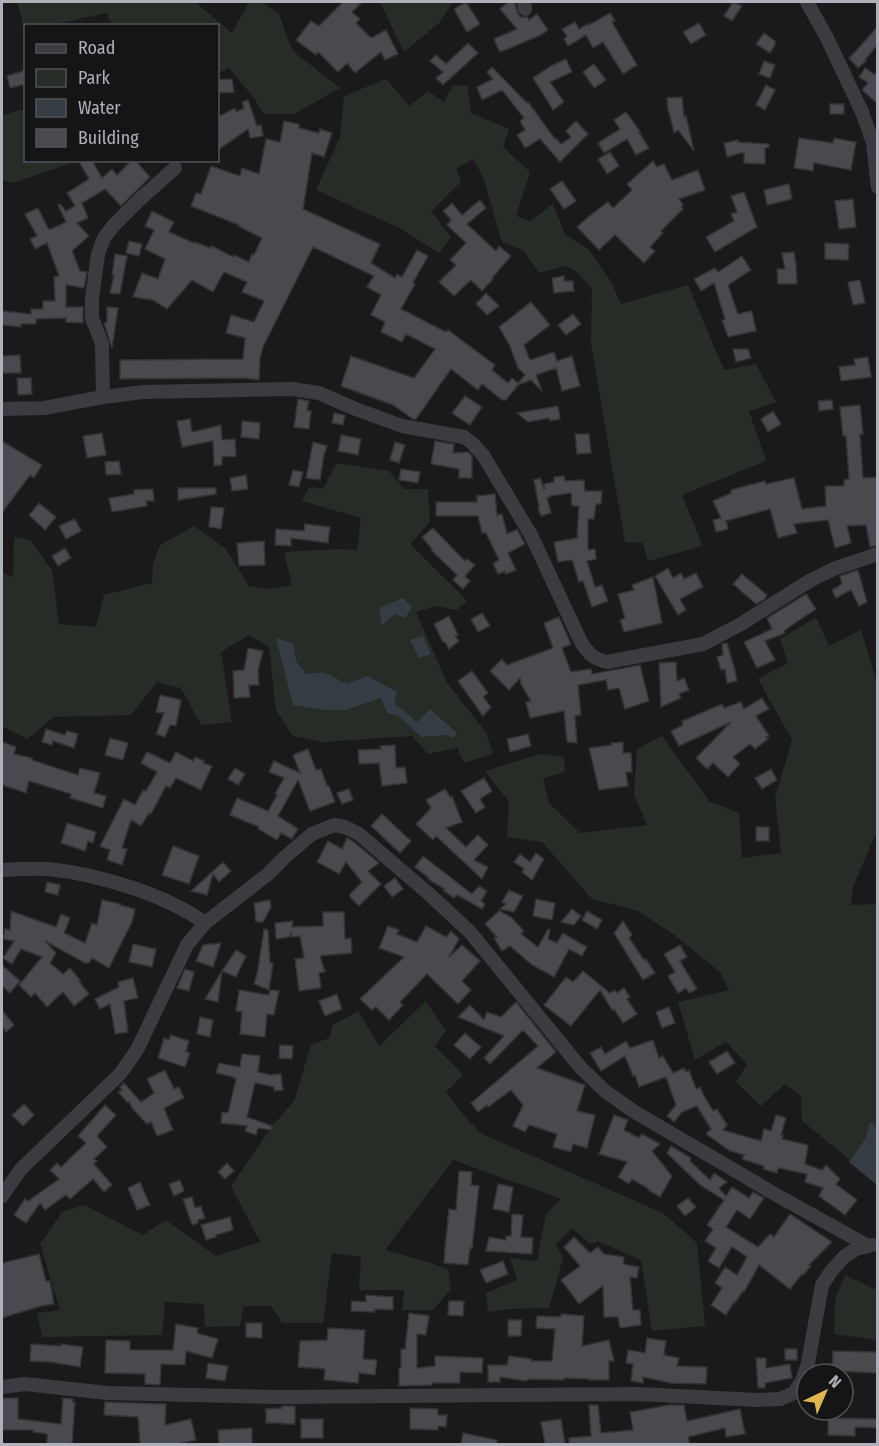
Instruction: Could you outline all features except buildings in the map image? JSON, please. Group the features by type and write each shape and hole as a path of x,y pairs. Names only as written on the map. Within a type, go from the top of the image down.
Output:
{"street":[{"path":"807,2 826,36 875,141 878,187"},
{"path":"103,397 102,344 92,318 92,298 98,254 104,238 114,225 175,168"},
{"path":"2,409 44,408 143,392 292,388 319,393 402,426 464,437 472,442 483,455 531,535 580,642 595,659 606,662 703,644 741,624 811,580 836,568 878,554"},
{"path":"2,1196 21,1169 120,1074 137,1050 187,945 205,922 268,874 285,856 312,834 334,825 345,827 359,834 470,932 579,1067 605,1091 633,1111 773,1192 873,1245"},
{"path":"2,870 46,869 78,874 150,894 178,905 205,922"},
{"path":"2,1387 26,1384 107,1393 280,1397 639,1394 757,1400 780,1399 794,1393 802,1381 808,1363 822,1285 845,1256 856,1249 873,1245"}],"green space":[{"path":"17,2 195,2 232,33 249,2 261,2 279,14 294,52 340,88 294,114 264,114 229,68 219,73 219,24 112,24 106,13 56,24 24,24 24,27"},
{"path":"380,2 453,2 439,23 404,52"},
{"path":"386,79 410,106 428,91 444,102 453,85 467,86 471,113 509,129 503,147 530,172 516,216 530,221 553,204 565,234 589,250 610,280 621,304 688,285 724,370 756,364 776,402 749,411 766,461 682,495 703,546 648,561 643,543 625,542 591,344 592,289 577,272 566,266 539,273 524,251 502,242 484,180 474,159 456,168 461,182 431,211 451,237 439,253 399,228 316,190 340,137 344,96"},
{"path":"24,109 24,162 69,162 69,164 13,183 2,180 2,115"},
{"path":"336,463 389,471 404,489 428,489 430,522 410,544 467,601 457,610 436,606 416,612 447,683 486,732 493,754 464,763 457,748 428,754 412,736 322,742 293,736 276,710 269,647 249,635 221,652 232,722 201,725 181,688 157,682 131,715 54,717 27,739 2,726 2,573 13,577 14,537 30,540 52,570 59,624 96,627 104,595 152,583 153,564 160,545 194,526 225,548 249,586 270,589 292,585 284,552 357,550 361,518 302,501 309,487 323,489"},
{"path":"816,617 829,646 861,630 877,683 878,836 874,837 853,887 851,905 877,904 878,1127 870,1121 865,1139 850,1160 802,1121 801,1096 785,1084 761,1106 736,1082 747,1064 726,1042 695,1060 678,1002 729,990 720,972 676,936 638,911 592,899 542,842 507,837 509,802 485,771 540,754 564,757 565,772 543,778 549,803 580,833 647,825 634,795 637,749 662,736 710,802 739,813 742,858 781,853 775,798 792,740 758,679 788,663 780,639"},
{"path":"426,1001 446,1031 435,1046 463,1075 446,1092 482,1134 663,1213 697,1243 705,1326 652,1331 641,1260 597,1241 590,1244 572,1228 556,1244 563,1258 549,1308 488,1312 486,1293 517,1280 510,1258 537,1261 546,1214 561,1199 453,1160 385,1250 448,1270 451,1289 433,1310 402,1310 404,1290 359,1290 361,1257 332,1253 323,1323 282,1323 271,1306 244,1306 240,1326 205,1327 204,1304 165,1302 162,1335 42,1337 37,1313 60,1310 40,1244 62,1212 84,1205 143,1235 166,1220 216,1256 260,1242 231,1186 270,1129 294,1101 311,1045 329,1038 333,1025 358,1011 379,1046"},
{"path":"845,1275 877,1290 877,1340 834,1334 835,1299"}],"water":[{"path":"403,598 412,607 405,618 395,614 382,625 379,608"},
{"path":"423,636 431,654 419,658 410,640"},
{"path":"276,638 293,643 296,661 306,674 324,672 347,684 367,676 397,692 394,703 417,722 430,709 457,733 453,738 446,735 421,737 399,716 387,713 381,698 345,710 324,710 293,705"},
{"path":"870,1121 877,1127 877,1185 849,1162 865,1139"}]}
